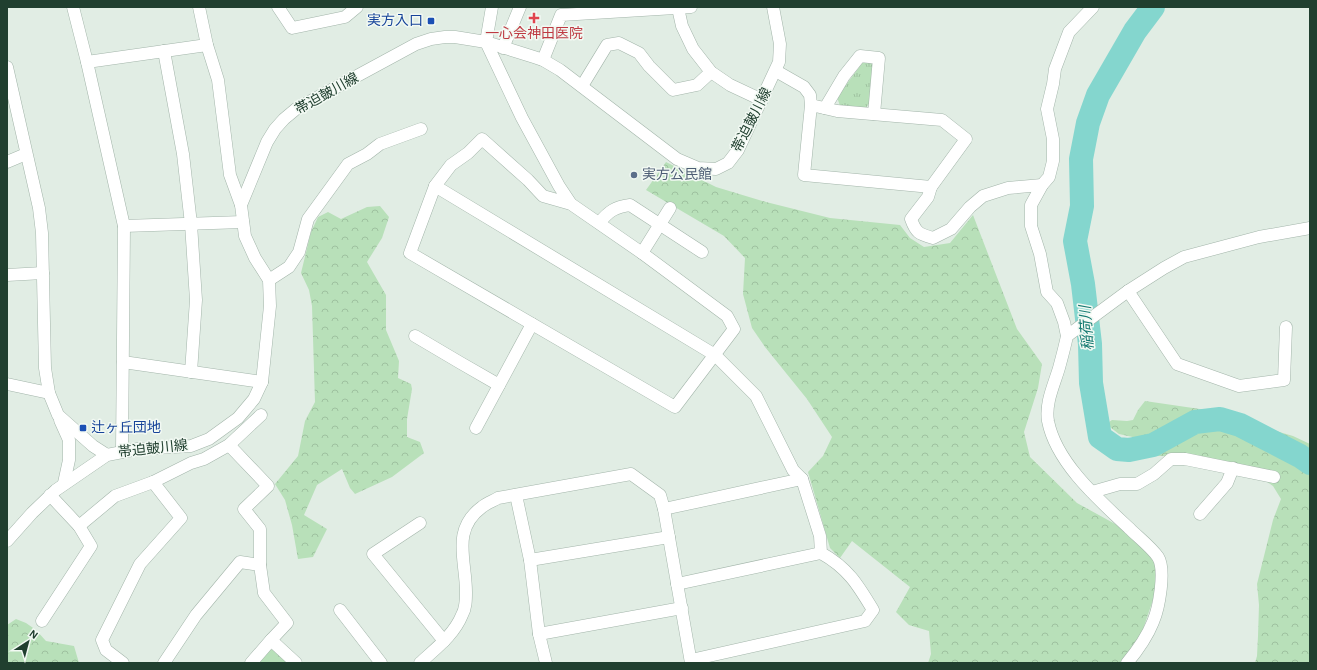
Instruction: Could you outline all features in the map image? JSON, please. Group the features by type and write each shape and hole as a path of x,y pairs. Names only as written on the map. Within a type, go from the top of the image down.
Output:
{"street":[{"path":"73,7 124,226 122,451"},
{"path":"199,7 207,45 218,80 230,175 241,205"},
{"path":"278,7 292,28 345,17 356,7"},
{"path":"492,7 486,42 522,118 559,186 571,204"},
{"path":"503,48 520,7"},
{"path":"543,60 560,15 691,7"},
{"name":"帯迫皷川線","path":"7,541 50,495 64,483 107,455 138,449 191,446 209,439 238,418 254,399 262,382 270,306 269,280 247,242 241,205 267,142 275,129 296,109 416,44 431,39 455,37 486,42 543,60 582,86 677,159 698,168 716,169 728,163 738,150 776,71 779,62 780,44 773,7"},
{"path":"1070,334 1057,303 1047,292 1040,254 1031,226 1031,206 1042,185 1049,177 1053,162 1053,139 1047,109 1053,84 1054,69 1069,32 1093,7"},
{"path":"678,8 682,26 693,48 711,72 730,85 762,100"},
{"path":"582,86 607,46 619,43 639,53 649,66 673,90 697,85 711,72"},
{"path":"87,62 207,45"},
{"path":"164,51 184,154 191,224 196,300 191,372"},
{"path":"825,108 844,76 860,56 879,58 874,114"},
{"path":"776,71 804,87 810,96 811,105 804,175 931,187"},
{"path":"8,74 39,208 42,233 45,368 48,393 69,440 69,460 64,483"},
{"path":"811,105 837,111 942,120 966,139 931,187 928,197 911,219 914,230 924,236 933,238 951,228 970,207 983,196 1008,188 1042,185"},
{"path":"269,280 289,267 299,252 308,219 348,164 367,154 380,144 421,129"},
{"path":"482,139 528,180 543,196 571,204 642,253 727,316 734,329 675,407 410,253 435,186 451,166 482,139"},
{"path":"7,162 26,154"},
{"path":"435,186 715,355 756,396 793,470 802,479 820,536 821,553"},
{"path":"599,223 607,214 618,206 630,205 702,252"},
{"path":"642,253 670,208"},
{"path":"124,226 243,222"},
{"path":"1132,661 1154,621 1160,595 1162,574 1158,558 1092,492 1070,467 1052,437 1048,420 1048,403 1070,334 1128,292 1164,268 1184,257 1259,237 1310,228"},
{"path":"7,275 43,273"},
{"path":"1128,292 1177,364 1239,386 1284,380 1286,327"},
{"path":"476,428 532,324"},
{"path":"415,336 499,384"},
{"path":"123,362 262,382"},
{"path":"7,384 48,393"},
{"path":"58,415 93,446 107,455"},
{"path":"79,526 115,496 153,482 191,463 204,459 229,445 261,415"},
{"path":"229,445 268,486 244,510 260,529 260,565 264,593 287,623 251,663"},
{"path":"1092,492 1120,484 1137,484 1154,474 1171,459 1186,459 1274,477"},
{"path":"1200,514 1227,483 1234,468"},
{"path":"420,663 444,641 463,615 466,604 466,587 462,540 465,526 482,506 498,498 631,474 660,495 678,584 691,662 864,621 873,610 856,582 835,561 821,553 678,584"},
{"path":"664,509 802,479"},
{"path":"123,663 106,650 102,640 140,564 182,518 153,482"},
{"path":"42,621 91,546 79,526 50,495"},
{"path":"516,495 530,560 539,634 546,663"},
{"path":"420,523 373,554 444,641"},
{"path":"530,560 669,537"},
{"path":"164,663 196,614 240,562 260,565"},
{"path":"539,634 682,608"},
{"path":"340,610 381,663"},
{"path":"271,640 296,663"}],"green space":[{"path":"863,62 870,62 873,66 870,102 866,108 840,106 837,97"},
{"path":"666,162 716,187 766,202 830,218 900,225 910,238 924,247 950,243 973,215 1017,329 1042,364 1038,388 1024,432 1030,457 1077,503 1117,525 1155,559 1158,572 1155,594 1141,635 1120,663 928,663 931,654 929,631 909,625 896,612 910,587 852,541 840,558 830,548 808,472 823,456 832,437 807,399 765,347 752,328 743,294 745,258 724,236 646,190"},
{"path":"380,206 389,217 382,238 367,262 386,295 386,330 399,361 398,378 411,384 412,389 407,419 407,437 420,442 424,453 392,477 355,494 350,488 342,469 317,485 304,515 327,529 313,557 298,559 292,525 285,500 275,484 298,456 305,421 315,402 312,306 309,290 301,273 311,232 318,217 328,212 341,219 367,207"},
{"path":"1145,401 1234,414 1256,425 1293,436 1310,444 1310,663 1255,663 1257,656 1259,605 1257,584 1273,520 1281,499 1273,486 1243,466 1219,460 1188,456 1157,456 1137,438 1119,434 1106,424 1112,420 1133,420"},
{"path":"16,619 26,623 36,630 46,641 74,646 79,663 7,663 7,625"},
{"path":"268,649 274,650 289,663 258,663"}],"waterway":[{"name":"稲荷川","path":"1153,7 1135,31 1098,95 1088,123 1081,159 1082,206 1075,241 1083,284 1090,344 1091,383 1100,437 1117,449 1129,450 1153,445 1195,422 1220,419 1240,425 1300,456 1310,463"}],"place":[{"name":"一心会神田医院","path":"534,18"},
{"name":"実方入口","path":"431,21"},
{"name":"実方公民館","path":"634,175"},
{"name":"辻ヶ丘団地","path":"83,428"}]}
